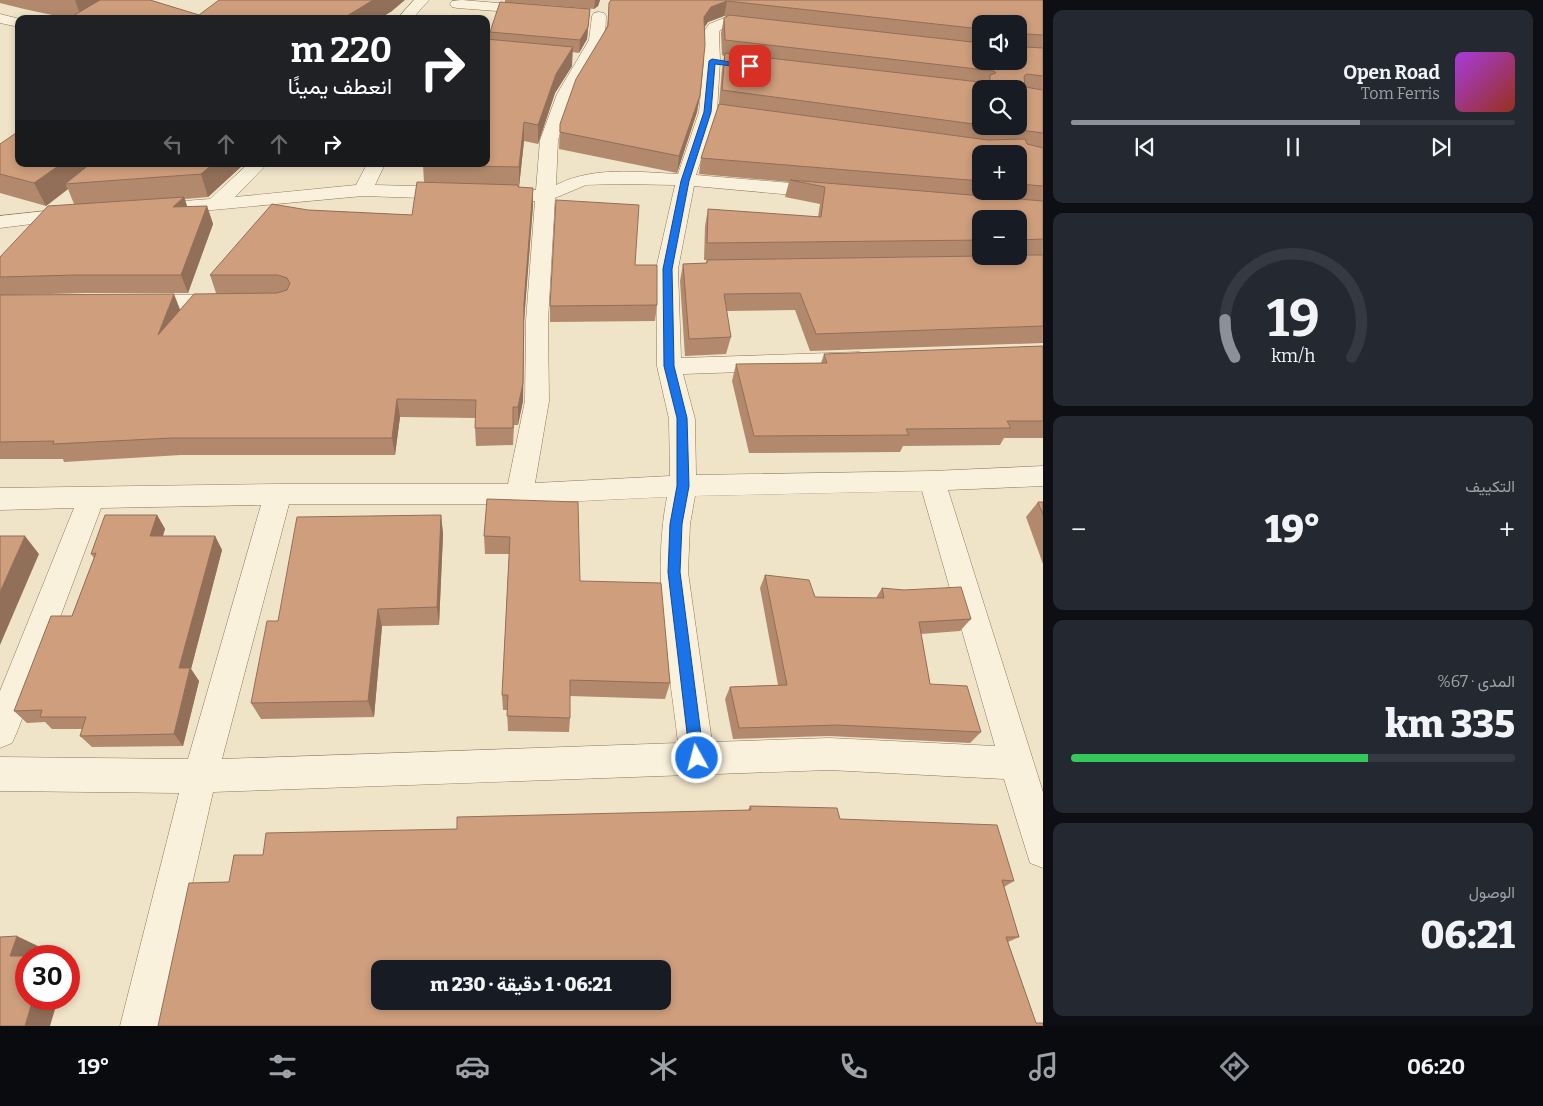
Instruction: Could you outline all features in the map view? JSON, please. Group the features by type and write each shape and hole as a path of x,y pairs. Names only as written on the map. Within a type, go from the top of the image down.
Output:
{"street":[{"path":"408,15 422,0"},
{"path":"449,15 458,2 552,12"},
{"path":"519,494 537,401 537,321 550,140 575,59 597,40 595,13"},
{"path":"0,18 15,22"},
{"path":"697,758 674,572 676,524 683,486 682,418 669,366 685,181 718,114 722,62 711,33 714,27 724,23 783,29"},
{"path":"216,205 255,167"},
{"path":"363,190 374,167"},
{"path":"137,210 216,205 363,190 545,195 575,182 588,179 685,181 840,194"},
{"path":"48,216 71,198"},
{"path":"0,222 88,213"},
{"path":"115,302 242,302"},
{"path":"669,366 886,359"},
{"path":"0,499 278,494 519,494 683,486 932,482 1043,476"},
{"path":"932,482 1043,850"},
{"path":"140,1026 200,776 278,494"},
{"path":"0,732 92,497"},
{"path":"0,774 200,776 829,754 1017,763"}],"building":[{"path":"100,0 150,0 199,15 74,15"},
{"path":"219,0 373,0 349,15 199,15"},
{"path":"611,0 1043,0 1043,35 1027,34 1027,15 972,15 972,28 727,1 711,7 704,17 705,45 700,95 679,156 560,132 560,124 576,79 608,26 609,3"},
{"path":"500,2 590,9 588,27 580,40 490,32"},
{"path":"729,15 972,42 972,68 725,40 724,18"},
{"path":"490,39 573,47 556,74 538,125 524,122 519,167 490,166"},
{"path":"1027,47 1043,48 1043,76 1027,74 1024,76 1024,80 990,80 990,75 996,73 985,70 1027,70"},
{"path":"725,53 972,81 972,124 722,90"},
{"path":"1027,87 1043,90 1043,133 1027,131"},
{"path":"719,104 988,140 1025,139 1027,144 1043,148 1043,186 1027,185 1027,145 972,145 972,180 701,158"},
{"path":"15,134 15,167 57,167 34,183 0,174 0,144"},
{"path":"86,167 209,167 201,174 65,184"},
{"path":"790,180 972,195 972,200 1043,201 1043,239 1027,240 1027,210 972,210 972,240 707,243 708,209 821,217 825,187"},
{"path":"417,182 518,185 518,187 533,188 524,303 523,383 518,407 513,407 513,428 475,428 476,400 397,399 392,438 172,438 53,444 54,441 0,442 0,295 174,294 158,335 194,294 277,293 287,290 290,283 287,278 278,275 210,275 272,204 308,210 412,215"},
{"path":"184,197 173,207 207,206 181,275 0,277 0,257 48,206"},
{"path":"556,200 639,205 635,265 657,265 657,305 550,306"},
{"path":"1027,255 1043,255 1043,326 816,334 800,293 724,294 731,337 689,339 683,264 707,263 707,260 972,256 972,265 1027,265"},
{"path":"1043,346 1043,421 1007,421 1011,428 906,429 909,435 754,436 736,364 827,363 824,354"},
{"path":"487,499 578,502 580,581 661,583 670,683 570,680 570,718 507,716 508,695 502,695 510,537 484,536"},
{"path":"1038,502 1043,502 1043,515"},
{"path":"105,515 157,515 150,536 215,536 179,668 190,668 174,734 80,736 86,717 40,717 42,710 14,711 51,616 72,616 96,553 91,554"},
{"path":"441,515 437,607 378,609 368,701 251,703 267,621 278,621 297,517"},
{"path":"0,536 25,536 0,592"},
{"path":"765,575 809,580 815,597 884,598 882,588 904,590 961,587 971,619 919,622 930,684 967,686 981,732 837,725 739,728 730,687 787,685"},
{"path":"750,806 837,808 840,819 997,825 1014,881 1002,880 1019,937 1006,937 1036,1023 1043,1023 1043,1026 158,1026 189,883 229,882 234,855 263,855 266,833 457,829 457,817 751,810"},
{"path":"17,936 10,956 15,956 15,1010 30,1010 25,1026 0,1026 0,937"}],"route":[{"path":"697,758 674,572 676,524 683,486 682,418 669,366 667,269 685,181 708,112 712,61 750,66"}]}
